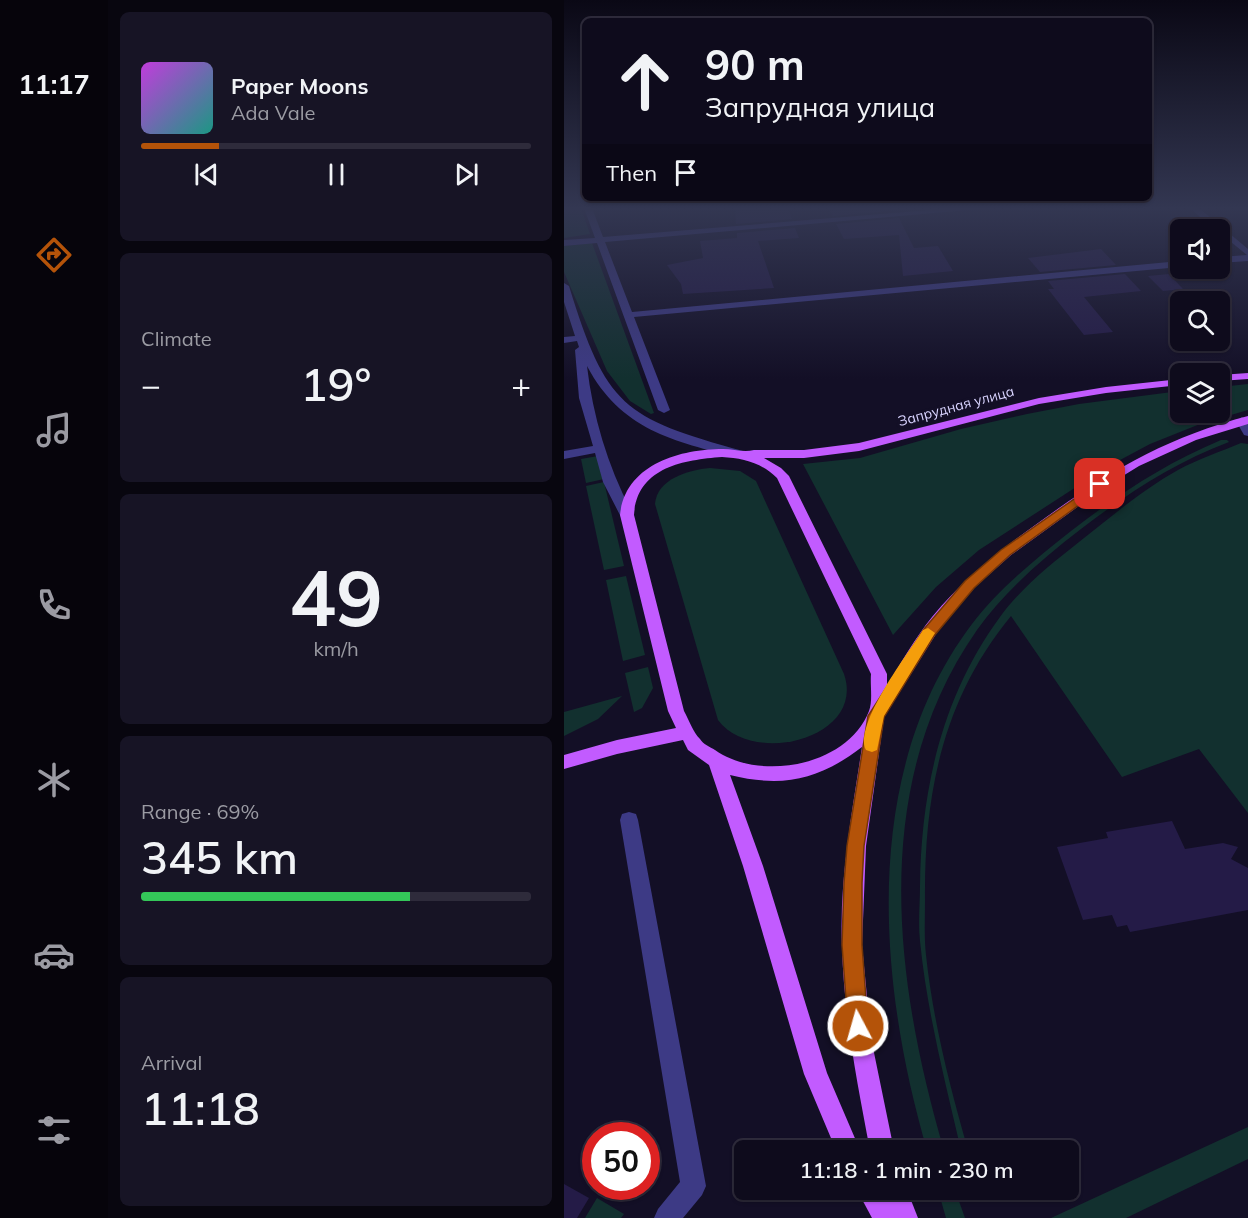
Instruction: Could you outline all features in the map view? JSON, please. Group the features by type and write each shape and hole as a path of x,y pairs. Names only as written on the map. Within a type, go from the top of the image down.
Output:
{"main road":[{"path":"1230,377 1248,376"},
{"name":"Запрудная улица","path":"627,516 626,507 630,493 641,480 657,468 699,454 795,454 845,449 891,440 1039,401 1106,390 1170,383"},
{"path":"627,516 684,733 699,752 717,763 754,774 787,774 809,769 847,750 867,731 914,654 940,617 969,584 1006,552 1126,468 1173,444 1246,425"},
{"path":"739,454 771,465 786,482 879,674 881,697 856,846 852,945 862,1055 880,1140"},
{"path":"564,762 617,747 684,733"},
{"path":"717,763 756,876 816,1074 844,1140"},
{"path":"876,1200 886,1218"},
{"path":"898,1200 905,1218"}],"street":[{"path":"609,265 664,410"},
{"path":"628,315 1170,265"},
{"path":"564,286 579,338 585,398 609,482 627,516"},
{"path":"564,340 579,338"},
{"path":"579,338 610,398 630,415 659,430 739,454"},
{"path":"564,455 599,448"},
{"path":"629,820 693,1186 667,1218"}],"green space":[{"path":"564,265 600,265 654,413 651,414 630,401 607,371 564,272"},
{"path":"1248,384 1248,410 1230,415 1230,386"},
{"path":"1170,392 1170,423 1203,423 1150,444 1107,467 979,550 936,587 893,635 803,464 860,458 961,429 1079,404"},
{"path":"1221,440 1229,442 1208,450 1133,492 1081,529 1039,563 1012,589 977,630 943,690 919,752 906,817 901,884 904,951 913,1019 941,1140 924,1140 910,1085 898,1018 890,949 889,879 896,811 911,745 936,682 972,624 1006,586 1031,563 1125,492 1200,449"},
{"path":"1241,443 1248,444 1248,813 1199,749 1122,777 1011,616 987,648 968,681 953,715 942,750 928,824 926,955 938,1029 965,1140 959,1140 932,1020 919,927 921,850 925,815 930,780 949,712 980,647 1017,596 1058,559 1152,486 1201,459"},
{"path":"598,456 604,479 586,483 581,459"},
{"path":"710,468 740,471 756,481 844,674 846,696 839,715 823,729 802,739 779,743 756,742 734,734 718,720 655,504 657,495 667,482 692,471"},
{"path":"604,482 624,566 604,570 586,486"},
{"path":"626,576 645,655 623,661 606,580"},
{"path":"648,667 653,688 642,708 634,712 625,673"},
{"path":"622,696 598,719 564,736 564,712"},
{"path":"1248,1127 1248,1159 1126,1218 1051,1218"},
{"path":"596,1200 600,1200 624,1214 621,1218 585,1218"},
{"path":"941,1200 959,1200 965,1218 946,1218"}],"building":[{"path":"667,265 766,265 774,288 683,294 681,284"},
{"path":"902,265 949,265 953,271 903,276"},
{"path":"1034,265 1116,265 1040,272"},
{"path":"1125,274 1141,291 1084,297 1113,332 1084,335 1048,289 1054,289 1048,281"},
{"path":"1169,274 1170,279 1174,279 1183,289 1163,291 1148,276"},
{"path":"1172,821 1185,849 1223,843 1238,847 1231,859 1248,868 1248,910 1130,932 1127,925 1117,927 1112,915 1083,920 1057,847 1108,838 1106,832"},
{"path":"564,1184 582,1194 582,1200 588,1200 577,1218 564,1218"}],"slow traffic":[{"path":"872,745 876,716 928,633"}],"route":[{"path":"858,1026 852,945 853,883 856,846 876,716 929,632 969,584 1006,552 1100,484"}]}
